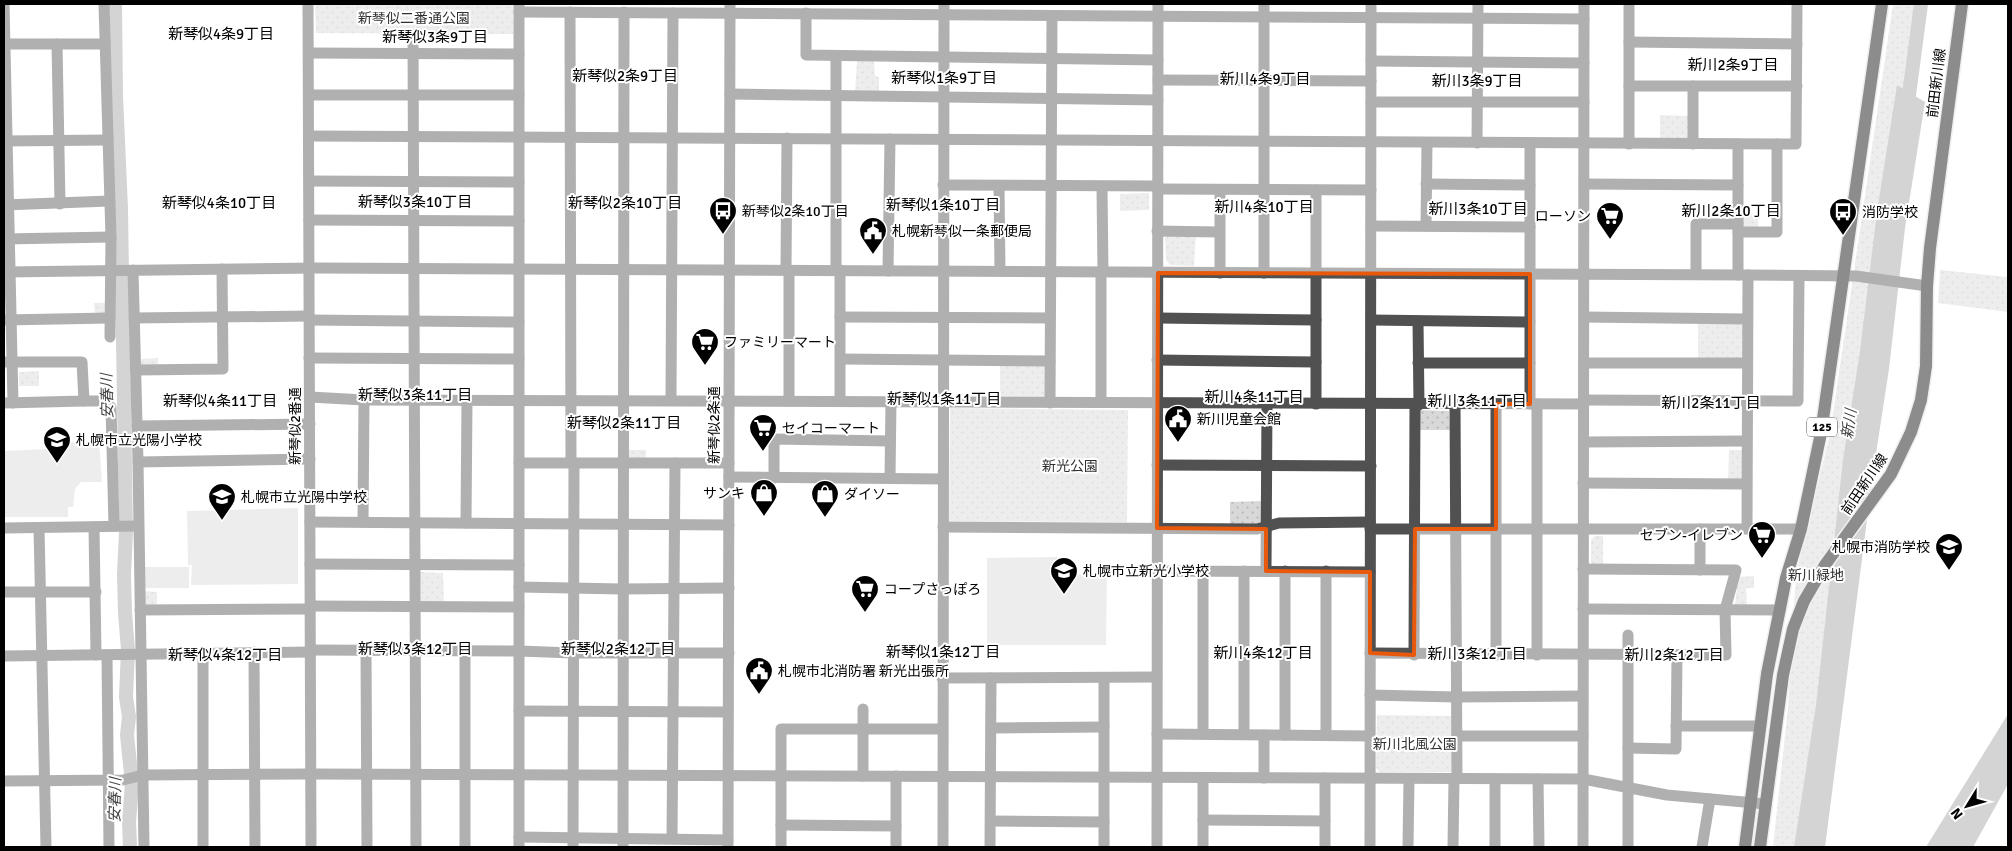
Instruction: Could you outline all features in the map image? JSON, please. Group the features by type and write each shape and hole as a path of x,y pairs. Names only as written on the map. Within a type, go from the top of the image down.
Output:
{"main road":[{"name":"125","path":"1745,847 1767,674 1786,578 1801,529 1822,433 1850,277 1882,4"},
{"name":"前田新川線","path":"1760,847 1785,660 1793,629 1804,600 1825,565 1891,474 1912,432 1921,400 1926,366 1927,286 1930,248 1962,4"}],"street":[{"path":"4,4 8,403 101,401 111,407 126,526 140,610 132,655 135,777 144,847"},
{"path":"104,4 111,266 121,270"},
{"name":"新琴似2番通","path":"308,4 311,847"},
{"path":"1050,403 1050,186 1053,4"},
{"path":"1156,847 1158,4"},
{"path":"1264,4 1264,273"},
{"path":"1370,847 1371,4"},
{"path":"1477,143 1478,4"},
{"path":"1583,847 1584,4"},
{"path":"1629,4 1629,144"},
{"path":"309,136 1796,144 1797,4"},
{"path":"728,844 672,838 623,843 519,842 519,8 570,12 624,12 646,8 673,12 730,8 806,13 837,9 944,9 1052,16 1584,19"},
{"name":"新琴似2条通","path":"728,844 730,8"},
{"path":"943,847 944,9"},
{"path":"570,12 569,269 574,525 573,842"},
{"path":"623,843 622,401 624,12"},
{"path":"671,400 673,12"},
{"path":"806,13 806,55 1158,60"},
{"path":"413,35 416,847"},
{"path":"1629,42 1797,44"},
{"path":"5,44 105,44"},
{"path":"57,44 60,204"},
{"path":"308,53 519,54"},
{"path":"836,56 840,401"},
{"path":"1371,62 1584,63"},
{"path":"1158,80 1371,81"},
{"path":"1629,86 1797,86"},
{"path":"1693,86 1693,144"},
{"path":"730,94 1158,100"},
{"path":"309,95 519,95"},
{"path":"1371,102 1584,102"},
{"path":"787,138 789,401"},
{"path":"888,271 890,139"},
{"path":"5,141 108,140"},
{"path":"1426,226 1427,143"},
{"path":"1530,143 1530,363 1538,529 1537,655"},
{"path":"1738,144 1738,228 1747,319 1746,529"},
{"path":"1696,274 1696,224 1777,232 1778,144"},
{"path":"309,181 520,182"},
{"path":"1426,184 1530,185"},
{"path":"1584,184 1738,185"},
{"path":"943,185 1220,190 1371,190"},
{"path":"999,186 1000,271"},
{"path":"1101,402 1102,187"},
{"path":"1220,190 1220,273"},
{"path":"1316,190 1316,404"},
{"path":"6,205 110,201"},
{"path":"309,220 520,221"},
{"path":"1371,226 1530,227"},
{"path":"1157,231 1219,232"},
{"path":"6,239 111,237"},
{"path":"7,272 309,268 520,268 1158,273 1696,274 1850,277 1927,286"},
{"path":"136,370 222,368 222,269"},
{"path":"121,270 134,318 138,462 126,526"},
{"path":"110,337 110,318 121,270"},
{"path":"310,397 364,400 519,399 1267,404 1533,404 1798,401 1799,276"},
{"path":"134,318 222,316 415,322 520,322"},
{"path":"840,316 1050,318"},
{"path":"1584,317 1747,319"},
{"path":"7,320 110,318"},
{"path":"1158,318 1316,320"},
{"path":"1371,320 1530,322"},
{"path":"1414,655 1418,321"},
{"path":"309,358 519,359"},
{"path":"840,359 1050,361"},
{"path":"1158,360 1316,362"},
{"path":"8,362 82,362 84,401"},
{"path":"1584,362 1747,363"},
{"path":"1418,363 1530,363"},
{"path":"466,523 467,399"},
{"path":"363,522 364,400"},
{"path":"890,478 891,401"},
{"path":"1266,571 1267,404"},
{"path":"1453,847 1457,736 1455,404"},
{"path":"1496,404 1496,655"},
{"path":"137,426 310,424"},
{"path":"774,478 774,439 890,441"},
{"path":"1584,442 1746,441"},
{"path":"138,462 310,459"},
{"path":"519,463 729,463"},
{"path":"672,838 675,463"},
{"path":"1157,465 1370,466"},
{"path":"729,477 944,479"},
{"path":"1583,483 1746,484"},
{"path":"310,522 729,525"},
{"path":"943,526 1257,529 1279,523 1415,529 1801,529"},
{"path":"4,528 126,526"},
{"path":"94,527 96,592 109,780 109,847"},
{"path":"39,528 46,847"},
{"path":"1700,529 1700,570"},
{"path":"310,564 519,565"},
{"path":"1370,653 1414,655 1726,655 1725,610 1736,570 1583,569"},
{"path":"1157,571 1370,572"},
{"path":"1203,571 1203,734"},
{"path":"1244,571 1244,734"},
{"path":"1285,571 1285,735"},
{"path":"1326,572 1326,735"},
{"path":"519,587 622,589 729,588"},
{"path":"4,592 96,592"},
{"path":"140,610 519,607"},
{"path":"1583,608 1780,610"},
{"path":"1628,635 1628,847"},
{"path":"4,656 366,650 519,650 525,652 573,654 729,653"},
{"path":"366,650 366,847"},
{"path":"465,650 465,847"},
{"path":"254,652 255,847"},
{"path":"203,654 203,847"},
{"path":"1628,748 1676,749 1677,655"},
{"path":"942,678 1157,677"},
{"path":"990,847 991,678"},
{"path":"1104,678 1104,847"},
{"path":"1370,695 1456,697 1583,696"},
{"path":"863,709 863,776"},
{"path":"519,711 728,712"},
{"path":"1676,726 1760,726"},
{"path":"991,728 1104,727"},
{"path":"781,847 781,728 942,729"},
{"path":"1157,734 1370,736"},
{"path":"1264,735 1264,778"},
{"path":"1457,736 1583,736"},
{"path":"4,781 109,780 135,777 255,774 1583,779 1667,795 1766,804"},
{"path":"896,776 896,847"},
{"path":"1203,778 1203,847"},
{"path":"1325,778 1325,847"},
{"path":"1408,847 1409,779"},
{"path":"1495,779 1496,847"},
{"path":"1538,779 1539,847"},
{"path":"1702,847 1710,799"},
{"path":"1203,820 1325,821"},
{"path":"990,821 1104,822"},
{"path":"782,825 896,826"}],"highlighted area":[{"path":"1158,273 1530,274 1530,404 1496,404 1496,529 1415,529 1414,655 1370,653 1370,572 1266,571 1266,529 1157,528"}],"green space":[{"name":"新琴似二番通公園","path":"315,4 513,4 513,34 316,33"},
{"name":"新川緑地","path":"1893,4 1917,4 1903,122 1796,847 1773,847 1788,707 1796,574 1830,434"},
{"path":"857,61 874,61 875,76 879,77 879,92 855,92"},
{"path":"1660,115 1689,116 1689,141 1660,140"},
{"path":"1149,193 1149,210 1120,211 1120,194"},
{"path":"1743,214 1758,214 1758,229 1743,229"},
{"path":"1168,235 1196,235 1194,266 1170,265 1166,260 1165,238"},
{"path":"1940,270 2008,277 2008,312 1938,303"},
{"path":"94,303 105,303 105,316 95,316"},
{"path":"1698,324 1741,324 1743,326 1743,355 1740,358 1698,358"},
{"path":"158,358 158,367 141,367 141,359"},
{"path":"1000,366 1046,366 1046,399 1000,399"},
{"path":"39,371 39,386 19,386 19,372"},
{"name":"新光公園","path":"950,408 1128,410 1127,522 949,521"},
{"path":"1420,410 1449,411 1450,430 1420,430"},
{"path":"99,441 102,482 81,482 75,489 73,507 68,507 68,517 4,517 4,451 46,449 53,443"},
{"path":"628,450 646,450 646,460 628,459"},
{"path":"1729,450 1744,450 1744,482 1728,481"},
{"path":"1262,501 1262,522 1256,526 1230,525 1230,502"},
{"path":"298,508 298,584 191,585 192,565 188,565 187,511"},
{"path":"1595,536 1603,536 1603,565 1593,565 1591,562 1591,540"},
{"path":"1057,557 1057,575 1107,574 1106,645 987,645 987,558"},
{"path":"144,567 189,567 189,588 145,588"},
{"path":"420,572 443,573 444,604 421,604"},
{"path":"1754,576 1754,588 1746,588 1747,605 1735,605 1738,577"},
{"path":"143,591 157,592 157,608 143,608"},
{"name":"新川北風公園","path":"1377,715 1453,716 1453,770 1450,772 1380,772 1376,768"}],"water":[{"path":"1897,85 1925,102 1905,228 1889,369 1873,473 1825,847 1794,847 1816,705 1843,460 1860,351 1877,212"},
{"path":"2008,714 2008,784 1973,847 1926,847"}],"waterway":[{"name":"安春川","path":"115,4 116,96 121,209 126,532 124,574 128,650 126,697 129,717 127,735 132,783 129,822 130,847"},
{"name":"新川","path":"1907,110 1921,4"}],"place":[{"name":"新琴似2条10丁目","path":"723,235"},
{"name":"消防学校","path":"1843,236"},
{"name":"ローソン","path":"1610,240"},
{"name":"札幌新琴似一条郵便局","path":"873,255"},
{"name":"ファミリーマート","path":"705,366"},
{"name":"新川児童会館","path":"1178,443"},
{"name":"セイコーマート","path":"763,452"},
{"name":"札幌市立光陽小学校","path":"57,464"},
{"name":"サンキ","path":"764,517"},
{"name":"ダイソー","path":"825,518"},
{"name":"札幌市立光陽中学校","path":"222,521"},
{"name":"セブン-イレブン","path":"1762,559"},
{"name":"札幌市消防学校","path":"1949,571"},
{"name":"札幌市立新光小学校","path":"1064,595"},
{"name":"コープさっぽろ","path":"865,613"},
{"name":"札幌市北消防署 新光出張所","path":"759,695"}],"district":[{"name":"新琴似4条9丁目","path":"221,34"},
{"name":"新琴似3条9丁目","path":"435,37"},
{"name":"新川2条9丁目","path":"1733,65"},
{"name":"新琴似2条9丁目","path":"625,76"},
{"name":"新琴似1条9丁目","path":"944,78"},
{"name":"新川4条9丁目","path":"1265,79"},
{"name":"新川3条9丁目","path":"1477,81"},
{"name":"新琴似3条10丁目","path":"415,202"},
{"name":"新琴似4条10丁目","path":"219,203"},
{"name":"新琴似2条10丁目","path":"625,203"},
{"name":"新琴似1条10丁目","path":"943,205"},
{"name":"新川4条10丁目","path":"1264,207"},
{"name":"新川3条10丁目","path":"1478,209"},
{"name":"新川2条10丁目","path":"1731,211"},
{"name":"新琴似3条11丁目","path":"415,395"},
{"name":"新川4条11丁目","path":"1254,397"},
{"name":"新琴似1条11丁目","path":"944,399"},
{"name":"新琴似4条11丁目","path":"220,401"},
{"name":"新川3条11丁目","path":"1477,401"},
{"name":"新川2条11丁目","path":"1711,403"},
{"name":"新琴似2条11丁目","path":"624,423"},
{"name":"新琴似3条12丁目","path":"415,649"},
{"name":"新琴似2条12丁目","path":"618,649"},
{"name":"新琴似1条12丁目","path":"943,652"},
{"name":"新川4条12丁目","path":"1263,653"},
{"name":"新川3条12丁目","path":"1477,654"},
{"name":"新琴似4条12丁目","path":"225,655"},
{"name":"新川2条12丁目","path":"1674,655"}]}
